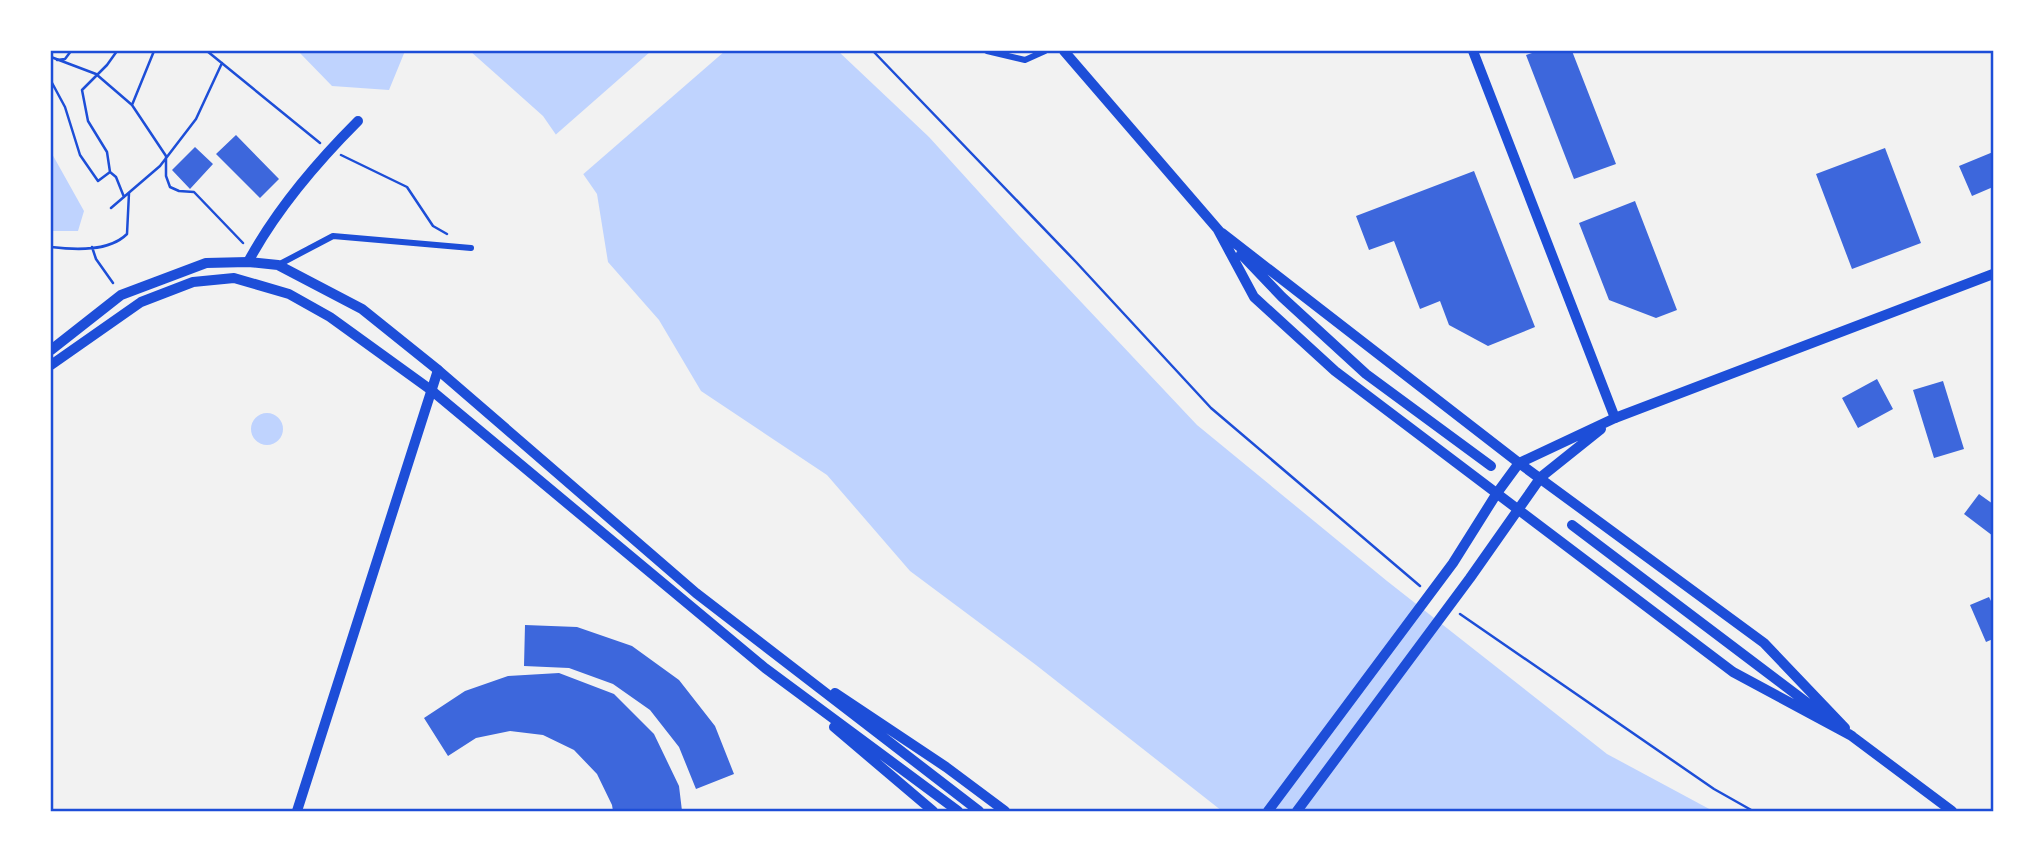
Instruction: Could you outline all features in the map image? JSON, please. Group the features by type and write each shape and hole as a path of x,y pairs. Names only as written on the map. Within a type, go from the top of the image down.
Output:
{"main road":[{"path":"51,350 121,295 205,263 250,258 278,265 362,309 438,370 696,593 979,811"},
{"path":"1268,811 1452,563 1519,463 1615,418 1993,274"},
{"path":"51,365 141,302 193,282 234,278 289,294 330,317 431,390 933,811"},
{"path":"1297,811 1470,578 1541,477 1615,418"},
{"path":"751,637 946,767 1005,811"},
{"path":"765,668 958,811"}],"street":[{"path":"987,51 1024,60 1045,51"},
{"path":"1064,51 1218,230 1282,297 1366,374 1491,466"},
{"path":"1473,51 1615,418"},
{"path":"250,258 270,222 331,148 358,121"},
{"path":"1218,230 1519,463 1764,643 1852,736"},
{"path":"1218,230 1254,297 1335,371 1733,672 1852,736"},
{"path":"278,265 332,236 471,248"},
{"path":"297,811 438,370"},
{"path":"1572,526 1952,811"}],"path":[{"path":"57,60 65,59 71,51"},
{"path":"117,51 82,90 88,121 107,152 110,172 116,177 124,197"},
{"path":"132,105 154,51"},
{"path":"873,51 1076,262 1211,408 1426,590"},
{"path":"51,58 96,74 132,105 166,156 166,176 170,187 194,192 250,258"},
{"path":"111,208 160,166 195,119 222,63"},
{"path":"51,82 65,107 80,155 97,181 110,172"},
{"path":"51,247 73,250 117,244 127,234 128,193"},
{"path":"92,247 96,259 121,295"},
{"path":"1461,614 1714,789 1753,811"}],"water":[{"path":"298,51 405,51 389,90 332,86"},
{"path":"470,51 838,51 929,137 1197,425 1387,581 1607,754 1713,811 1222,811 1036,665 910,571 827,475 701,391 659,320 608,262 597,194 543,116"},
{"path":"51,152 84,211 78,231 51,231"},
{"path":"267,413 279,417 283,429 279,441 267,445 255,441 251,429 255,417"}],"pier":[{"path":"651,51 725,51 580,177 553,137"}],"building":[{"path":"1538,51 1572,51 1616,164 1574,179 1526,55"},
{"path":"236,135 279,179 260,198 216,154"},
{"path":"195,147 213,164 190,189 172,170"},
{"path":"1885,148 1921,243 1852,269 1816,174"},
{"path":"1993,152 1993,187 1972,196 1959,166"},
{"path":"1474,171 1535,327 1488,346 1449,325 1440,301 1420,309 1394,241 1369,250 1356,216"},
{"path":"1635,201 1677,310 1656,318 1609,300 1579,223"},
{"path":"1877,379 1893,409 1858,428 1842,398"},
{"path":"1943,381 1964,449 1934,458 1913,390"},
{"path":"1979,494 1993,504 1993,536 1964,514"},
{"path":"1989,597 1993,605 1993,639 1986,642 1970,605"},
{"path":"525,625 577,627 632,646 679,680 715,726 734,774 696,789 679,747 650,710 613,684 569,668 524,666"},
{"path":"559,673 614,694 654,734 679,786 682,811 613,811 597,774 574,750 543,735 510,731 476,738 448,756 424,718 465,691 508,676"}]}
